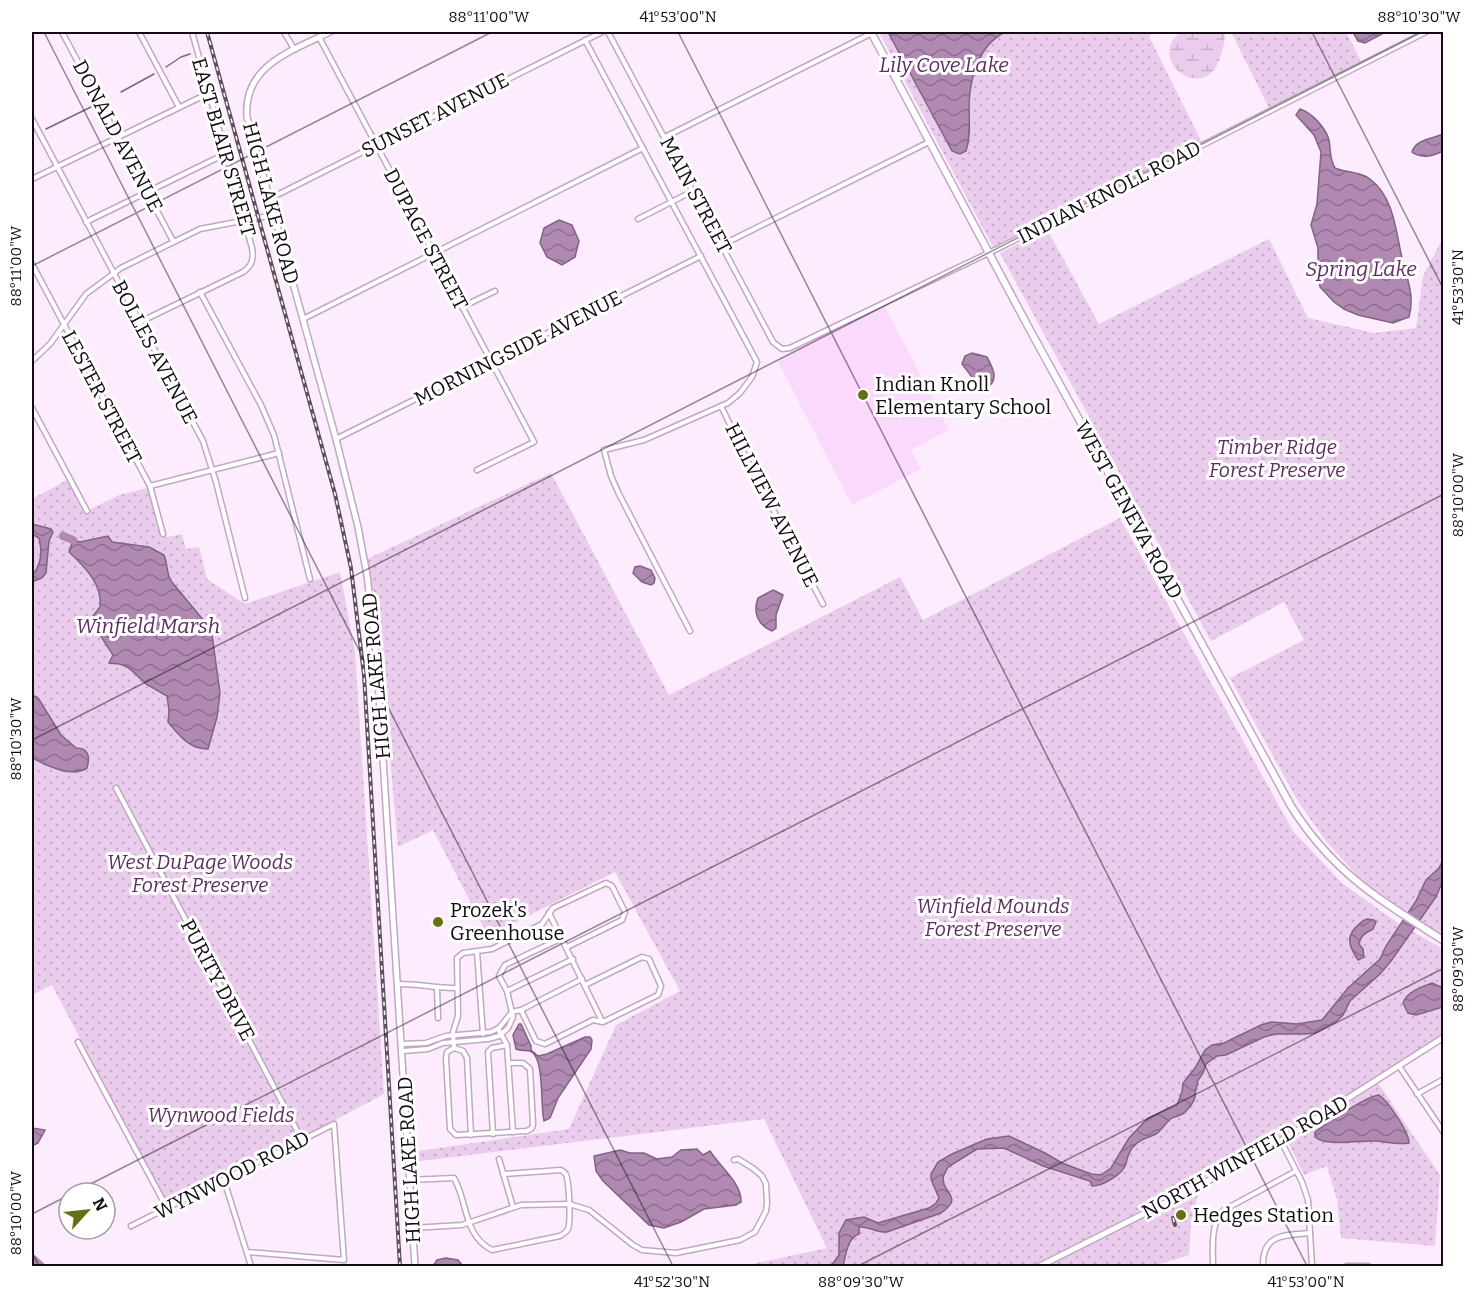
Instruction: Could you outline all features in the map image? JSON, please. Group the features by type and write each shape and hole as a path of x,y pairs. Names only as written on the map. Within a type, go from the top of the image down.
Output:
{"main road":[{"name":"WEST GENEVA ROAD","path":"872,32 988,253 1291,806 1315,842 1344,871 1376,897 1443,941"}],"street":[{"name":"DONALD AVENUE","path":"62,32 173,241"},
{"path":"139,32 179,107"},
{"name":"EAST BLAIR STREET","path":"192,32 253,252 252,263 243,272 200,292"},
{"path":"284,32 294,50 330,32"},
{"name":"SUNSET AVENUE","path":"269,199 602,32"},
{"name":"MAIN STREET","path":"608,32 773,342 782,349 790,348"},
{"path":"665,137 872,32"},
{"name":"INDIAN KNOLL ROAD","path":"790,348 988,253 1426,32"},
{"name":"DUPAGE STREET","path":"319,37 534,442 477,470"},
{"name":"MAIN STREET","path":"585,40 757,362 752,377 740,393 721,406"},
{"name":"HIGH LAKE ROAD","path":"294,50 262,70 251,86 247,100 248,124 336,440 361,542 373,614 399,984 415,1266"},
{"path":"32,179 209,93"},
{"name":"BOLLES AVENUE","path":"32,119 199,435 213,470 244,598"},
{"path":"722,245 928,142"},
{"path":"303,319 643,148"},
{"path":"86,222 225,154"},
{"path":"638,219 693,191"},
{"path":"32,361 50,344 86,294 113,273 173,241 208,227 273,215"},
{"name":"MORNINGSIDE AVENUE","path":"336,440 701,256"},
{"name":"LESTER STREET","path":"32,264 150,486 163,534"},
{"path":"462,307 495,291"},
{"path":"140,322 200,292 261,405 279,453 310,579"},
{"path":"690,631 619,494 604,450 644,440 721,406"},
{"name":"HILLVIEW AVENUE","path":"721,406 823,604"},
{"path":"32,408 87,511"},
{"path":"150,486 279,453"},
{"name":"PURITY DRIVE","path":"116,788 302,1140"},
{"path":"454,1048 458,1016 456,958 464,954 492,950 542,924 553,908 606,883 612,886 625,912 622,920 567,947"},
{"path":"549,913 603,1022"},
{"path":"403,1051 428,1049 443,1043 488,1039 502,1034 513,1017 507,991 499,976 505,965 562,938"},
{"path":"477,952 483,1034"},
{"path":"520,1010 536,1041 545,1044 593,1020 603,1022 658,995 662,986 649,959 642,957 585,985"},
{"path":"507,991 573,959"},
{"path":"402,1044 426,1043 442,1037 483,1034 498,1029 512,1012 582,979"},
{"path":"399,984 457,988"},
{"path":"437,988 438,1018"},
{"path":"498,1029 507,1045 513,1132"},
{"name":"NORTH WINFIELD ROAD","path":"1040,1266 1197,1187 1281,1141 1443,1037"},
{"path":"78,1042 167,1208"},
{"path":"493,1134 488,1052 492,1048 507,1045"},
{"path":"471,1135 467,1058 463,1051 454,1048 447,1052 450,1129 456,1135 471,1135 493,1134 527,1131 533,1126 531,1072 529,1067 523,1063 509,1063"},
{"path":"1400,1066 1443,1133"},
{"path":"1418,1094 1443,1079"},
{"name":"WYNWOOD ROAD","path":"130,1226 334,1124 344,1260 247,1252"},
{"path":"1281,1141 1308,1200 1312,1266"},
{"path":"499,1159 513,1207"},
{"path":"412,1228 455,1226 513,1207 569,1204 589,1209 642,1250 676,1253 744,1239 754,1232 766,1212 766,1188 759,1172 738,1159 734,1161"},
{"path":"409,1180 454,1178 468,1223 485,1245 492,1250 564,1234 568,1228 569,1204 567,1177 561,1170 503,1173"},
{"path":"1213,1266 1215,1227 1219,1215 1296,1171"},
{"path":"224,1180 251,1266"},
{"path":"1263,1266 1264,1252 1274,1239 1286,1235 1310,1233"},
{"path":"1347,1266 1368,1266"}],"shaded area":[{"name":"Indian Knoll Elementary School","path":"884,305 949,430 911,450 921,469 852,505 777,360"}],"green space":[{"path":"879,32 1157,32 1149,36 1202,143 993,247"},
{"path":"1181,32 1224,32 1221,55 1213,70 1203,78 1192,78 1173,65 1170,54 1171,43"},
{"path":"1231,32 1346,32 1362,63 1270,110"},
{"name":"Timber Ridge Forest Preserve","path":"1047,229 1099,324 1269,239 1308,318 1374,333 1416,328 1423,276 1443,238 1443,938 1361,880 1326,841 1299,803 1230,678 1304,640 1284,602 1211,641 1000,253"},
{"name":"Winfield Mounds Forest Preserve","path":"551,473 669,695 900,577 923,620 1120,518 1293,831 1342,883 1398,923 1443,949 1443,1034 1314,1118 1252,1153 1034,1266 743,1266 827,1248 764,1119 413,1162 412,1152 569,1129 616,1025 680,991 615,872 488,936 433,830 398,847 379,634 367,559"},
{"name":"West DuPage Woods Forest Preserve","path":"67,480 85,512 119,495 148,488 161,538 182,534 186,549 199,547 207,579 245,604 340,572 355,652 384,1094 300,1139 167,1205 52,985 32,995 32,499"},
{"path":"1378,1083 1440,1175 1435,1246 1341,1238 1337,1200 1327,1166 1304,1175 1289,1144"},
{"path":"1199,1189 1191,1225 1189,1255 1154,1266 1047,1266"}],"water":[{"name":"Lily Cove Lake","path":"888,32 1005,32 982,53 974,73 971,84 966,151 960,154 952,151"},
{"path":"1353,32 1384,32 1365,43 1358,41"},
{"name":"Spring Lake","path":"1300,109 1313,117 1325,131 1335,168 1366,176 1378,186 1384,195 1396,226 1410,288 1409,317 1393,323 1358,315 1334,302 1320,287 1318,248 1311,225 1317,204 1321,152 1314,135 1296,115"},
{"path":"1443,134 1443,151 1427,156 1419,156 1412,152 1417,144"},
{"path":"559,220 572,225 579,241 575,257 562,265 547,257 540,243 544,228"},
{"path":"972,353 987,357 994,376 989,386 978,385 962,364 965,356"},
{"path":"32,524 51,529 53,532 49,541 46,573 42,578 32,582 32,573 37,568 41,551 39,538 32,534"},
{"name":"Winfield Marsh","path":"108,536 112,542 149,547 164,555 171,581 209,627 220,693 217,717 208,749 190,744 168,722 167,696 146,684 129,668 109,663 113,655 100,635 93,616 100,607 99,591 87,570 69,552 73,540 80,542"},
{"path":"640,566 651,570 655,578 654,583 651,585 642,582 633,573 635,567"},
{"path":"773,590 783,595 776,615 776,628 772,631 760,621 756,608 758,598"},
{"path":"32,695 40,701 61,735 76,748 86,751 87,768 81,771 67,771 32,758"},
{"path":"1443,860 1443,880 1436,897 1391,961 1350,1001 1337,1021 1315,1033 1275,1034 1226,1055 1217,1056 1206,1064 1197,1082 1194,1099 1188,1109 1172,1118 1156,1134 1135,1145 1124,1168 1112,1179 1092,1186 1090,1181 1043,1166 1004,1148 977,1149 948,1167 943,1177 944,1185 952,1200 946,1209 941,1213 887,1232 859,1227 859,1234 852,1239 848,1247 843,1266 831,1266 839,1255 839,1233 846,1220 864,1217 878,1223 929,1208 939,1198 931,1179 931,1174 938,1162 987,1139 1009,1136 1062,1163 1091,1174 1101,1175 1111,1168 1129,1138 1148,1118 1177,1105 1183,1083 1205,1050 1212,1045 1224,1043 1271,1022 1297,1024 1322,1020 1348,988 1380,959 1416,901 1426,880 1439,868"},
{"path":"1367,919 1376,922 1373,929 1361,938 1359,944 1363,949 1364,957 1358,960 1351,948 1350,936 1361,922"},
{"path":"1432,983 1443,988 1443,1007 1416,1015 1408,1013 1403,1003 1405,999 1415,990"},
{"path":"521,1024 531,1050 538,1056 585,1037 590,1037 592,1040 591,1049 558,1098 550,1118 544,1121 538,1062 530,1051 516,1049 513,1035"},
{"path":"1379,1095 1397,1117 1406,1132 1409,1143 1327,1142 1315,1137 1315,1132 1337,1117 1365,1100"},
{"path":"32,1128 45,1130 38,1143 32,1146"},
{"path":"697,1149 703,1155 710,1151 738,1188 741,1202 736,1205 704,1209 681,1222 664,1228 649,1225 603,1181 596,1171 594,1156 620,1150 644,1153 657,1159 672,1157 681,1150"},
{"path":"446,1258 458,1260 463,1266 433,1266 437,1260"}],"waterway":[{"path":"166,67 190,54"},
{"path":"121,92 154,74"},
{"path":"46,129 93,106"},
{"path":"63,536 73,540"},
{"path":"32,1258 41,1266"}],"railway":[{"path":"207,32 335,494 351,568 364,675 400,1266"},
{"path":"1173,1218 1175,1225"}],"place":[{"name":"Indian Knoll Elementary School","path":"863,395"},
{"name":"Prozek's Greenhouse","path":"438,922"},
{"name":"Hedges Station","path":"1181,1215"}],"park label":[{"name":"Wynwood Fields","path":"221,1115"}]}
